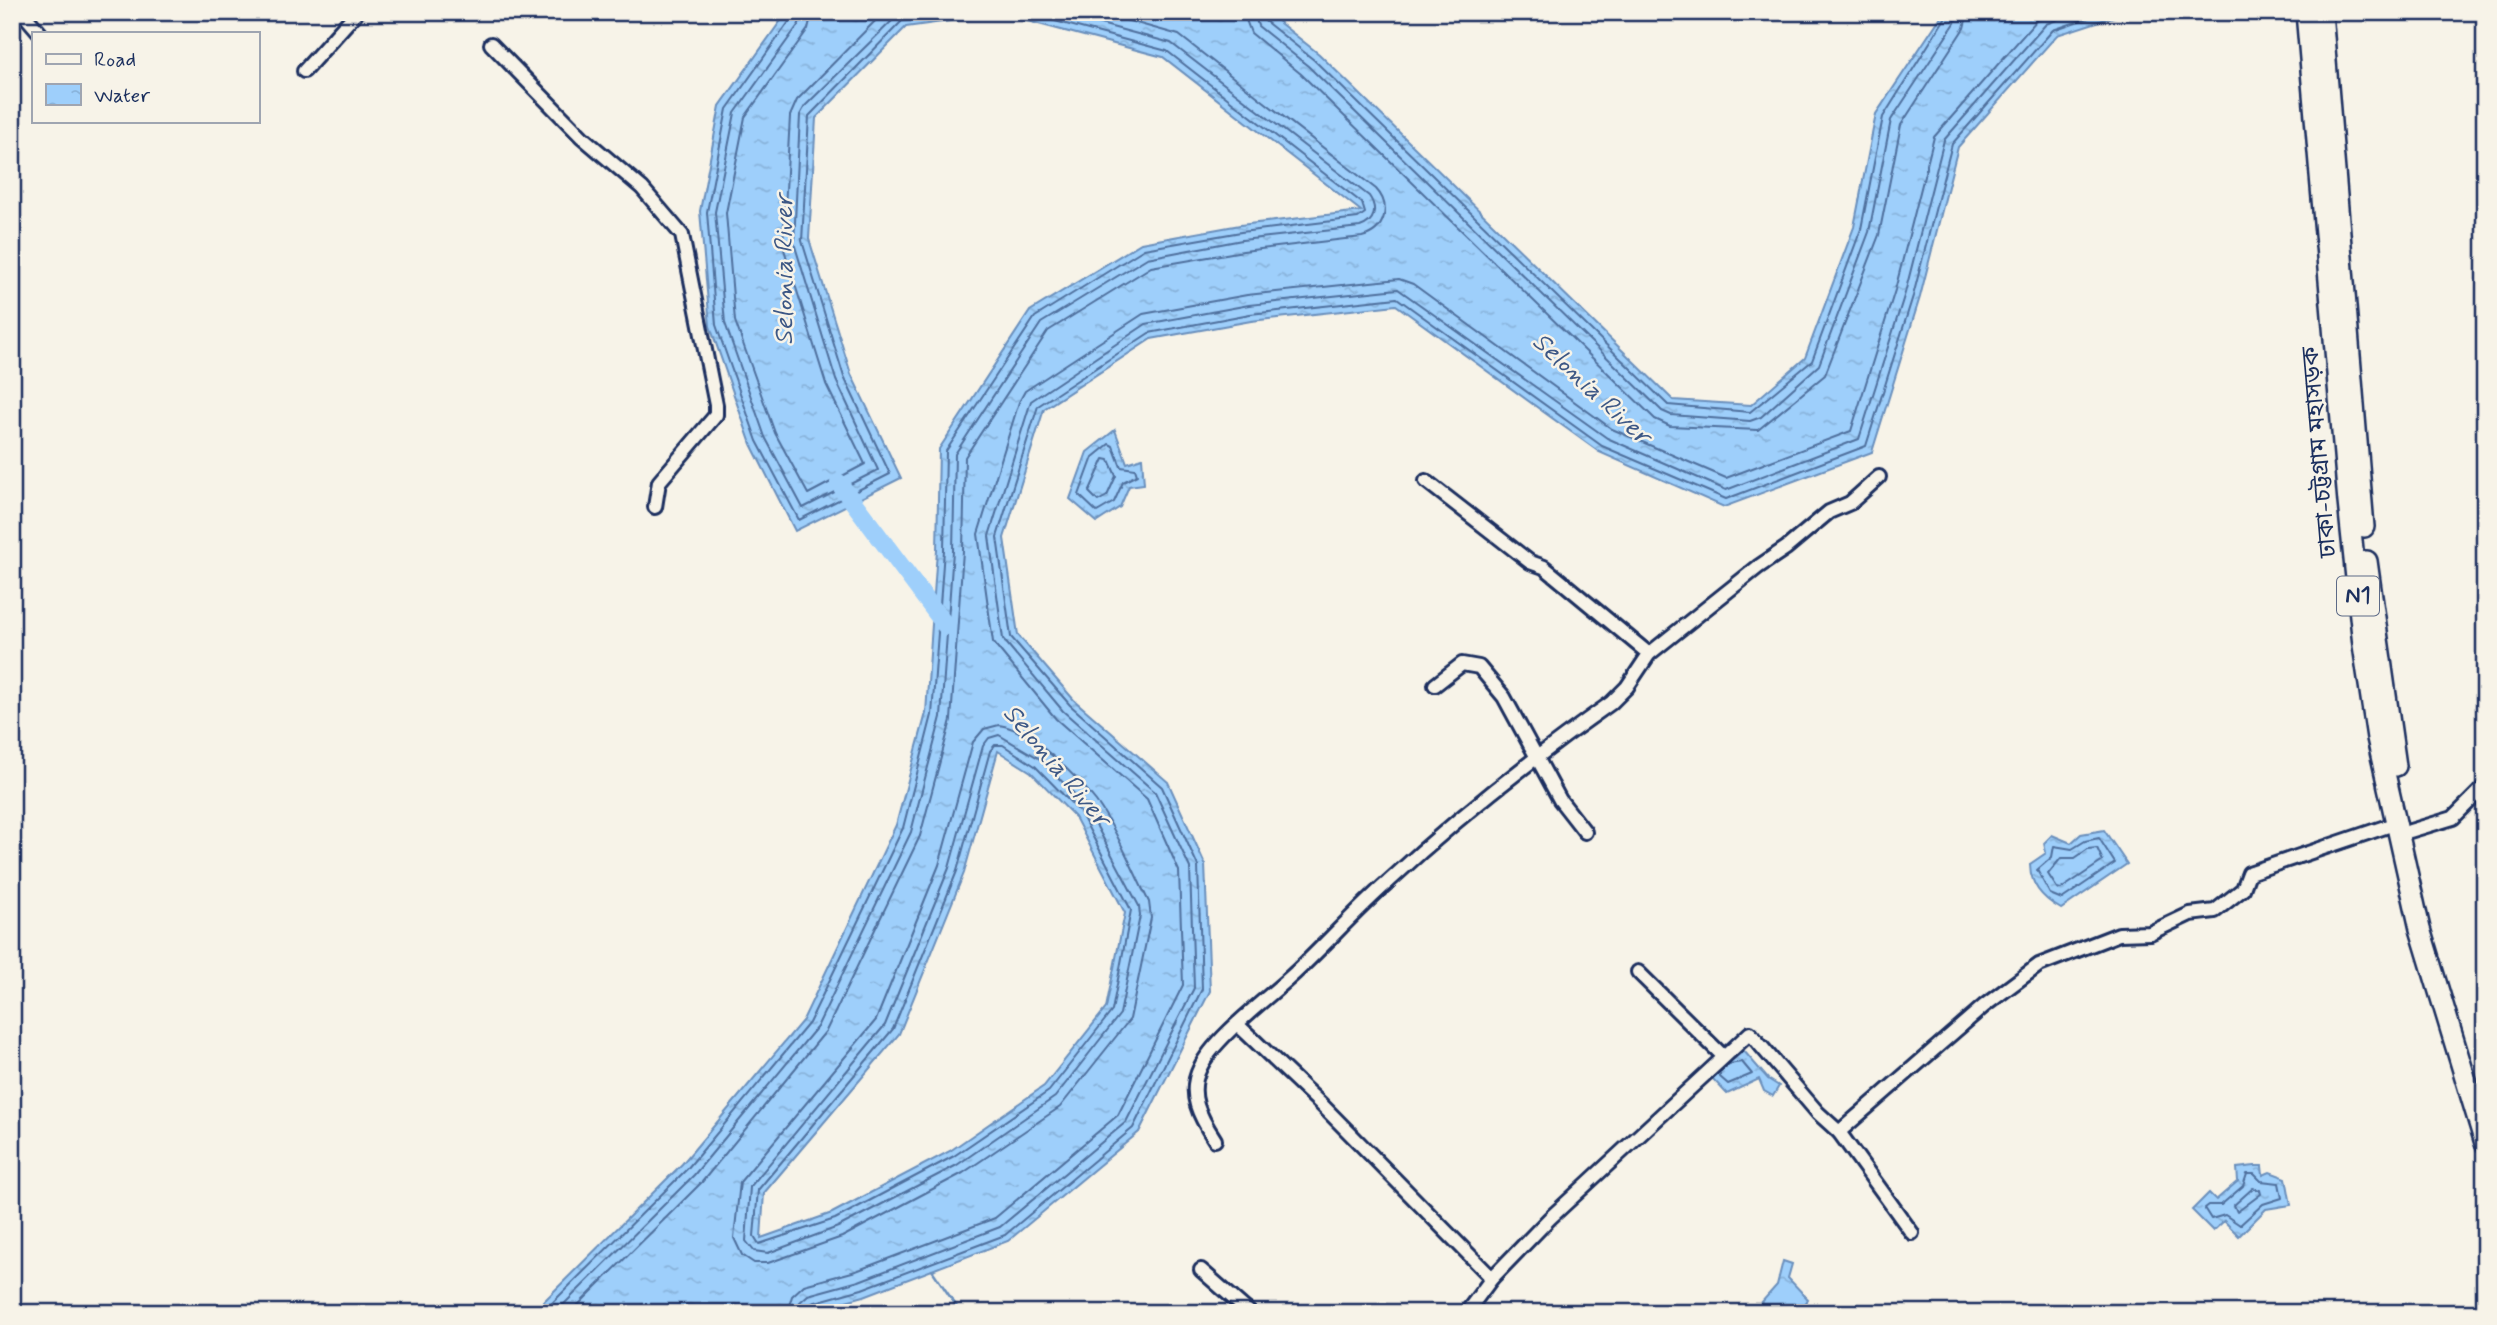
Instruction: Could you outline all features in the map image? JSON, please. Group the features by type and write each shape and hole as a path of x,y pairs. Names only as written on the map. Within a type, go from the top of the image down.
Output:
{"highway":[{"name":"N1","path":"2305,12 2316,36"},
{"name":"ঢাকা-চট্টগ্রাম মহাসড়ক","path":"2322,12 2316,36 2363,645 2377,738 2447,980 2485,1098"},
{"name":"ঢাকা-চট্টগ্রাম মহাসড়ক","path":"2403,827 2420,929 2485,1143"}],"street":[{"path":"22,12 39,32"},
{"path":"303,71 357,12"},
{"path":"491,44 582,137 642,188 682,235 716,415 659,482 655,507"},
{"path":"1216,1140 1204,1123 1192,1091 1200,1067 1211,1050 1389,880 1535,757 1611,703 1626,687 1649,653 1829,512 1850,503 1879,477"},
{"path":"1426,481 1530,562 1544,567 1649,653"},
{"path":"1435,685 1462,664 1479,667 1504,697 1560,800 1585,832"},
{"path":"1839,1132 1984,1006 2039,965 2119,934 2150,933 2190,914 2215,911 2243,889 2249,873 2403,827 2453,818 2485,786"},
{"path":"1638,972 1722,1055"},
{"path":"1238,1025 1321,1104 1492,1278"},
{"path":"1473,1311 1492,1278 1550,1218 1722,1055 1742,1042 1750,1033 1818,1113 1839,1132 1912,1233"},
{"path":"1201,1270 1250,1313"}],"water":[{"path":"787,12 1266,12 1319,54 1673,400 1751,405 1805,358 1854,227 1876,114 1944,12 2128,12 2057,35 1958,147 1920,297 1872,452 1724,507 1599,452 1396,305 1251,321 1151,339 1044,409 1004,538 1018,635 1074,700 1168,782 1205,864 1210,991 1139,1132 1008,1241 864,1296 802,1313 527,1313 534,1311 682,1164 803,1020 896,825 926,713 937,550 939,449 1030,311 1141,243 1240,225 1361,211 1163,57 1001,14 906,27 816,118 809,239 851,374 901,478 795,531 751,444 710,326 700,211 720,106","holes":["998,751 1031,772 1075,817 1125,913 1106,1008 1044,1086 950,1151 832,1213 761,1238 764,1193 899,1034 964,873"]},
{"path":"1115,430 1127,463 1142,458 1144,484 1129,486 1120,507 1097,522 1070,499 1087,452"},
{"path":"2104,830 2127,864 2061,909 2039,890 2032,878 2030,864 2046,853 2044,843 2052,835 2071,843 2081,834"},
{"path":"1744,1051 1768,1079 1779,1086 1773,1096 1764,1091 1759,1079 1727,1094 1712,1078 1714,1068 1731,1054 1735,1058"},
{"path":"2262,1166 2263,1175 2270,1172 2286,1178 2291,1205 2266,1209 2239,1236 2224,1221 2213,1231 2192,1210 2209,1193 2216,1200 2238,1181 2237,1168"},
{"path":"1783,1261 1792,1264 1788,1278 1808,1299 1800,1313 1752,1313 1777,1285"}],"waterway":[{"name":"Selonia River","path":"839,483 946,626"},
{"path":"932,1270 961,1313"}]}
